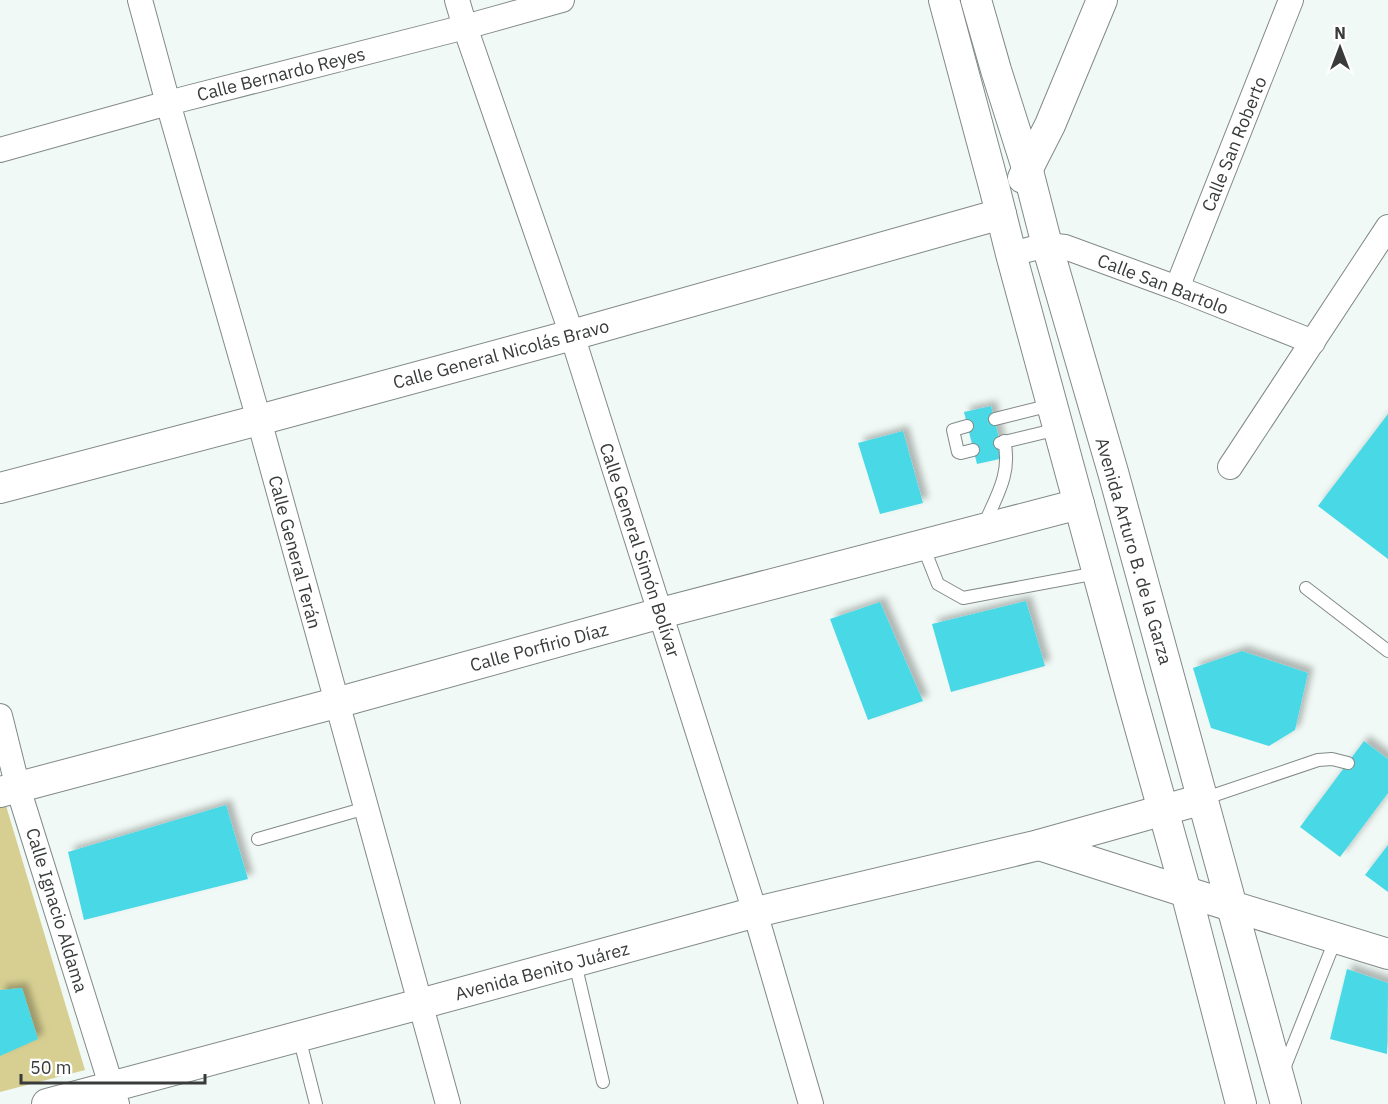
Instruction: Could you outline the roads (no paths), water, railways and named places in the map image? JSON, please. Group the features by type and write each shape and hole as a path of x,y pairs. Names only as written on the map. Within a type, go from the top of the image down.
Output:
{"street":[{"name":"Calle General Terán","path":"140,0 260,420 448,1104"},
{"name":"Calle General Simón Bolívar","path":"457,0 572,335 755,912 811,1104"},
{"name":"Calle Bernardo Reyes","path":"0,150 168,103 562,0"},
{"path":"944,0 1097,573 1186,892 1241,1104"},
{"name":"Avenida Arturo B. de la Garza","path":"976,0 1028,171 1047,245 1113,472 1282,1092"},
{"path":"1001,214 1028,171 1050,125 1102,0"},
{"name":"Calle San Roberto","path":"1177,288 1291,0"},
{"name":"Calle General Nicolás Bravo","path":"0,488 572,335 1001,214"},
{"path":"1230,467 1388,227"},
{"name":"Calle San Bartolo","path":"1011,254 1052,244 1065,247 1313,342"},
{"name":"Calle Porfirio Díaz","path":"9,790 661,613 1079,504"},
{"name":"Calle Ignacio Aldama","path":"0,716 9,790 114,1095"},
{"name":"Avenida Benito Juárez","path":"46,1104 114,1095 299,1036 755,912 1039,845 1203,799"},
{"path":"1039,845 1388,954"}],"lane":[{"path":"995,419 1055,417"},
{"path":"982,529 1004,478 1007,454 1002,442 1055,417"},
{"path":"967,426 953,430 958,452 973,450"},
{"path":"923,545 938,584 963,598 1097,573"},
{"path":"1306,588 1388,651"},
{"path":"1203,799 1318,760 1332,759 1348,763"},
{"path":"258,838 366,808"},
{"path":"1282,1092 1336,938"},
{"path":"575,961 603,1082"},
{"path":"299,1036 316,1104"}]}
